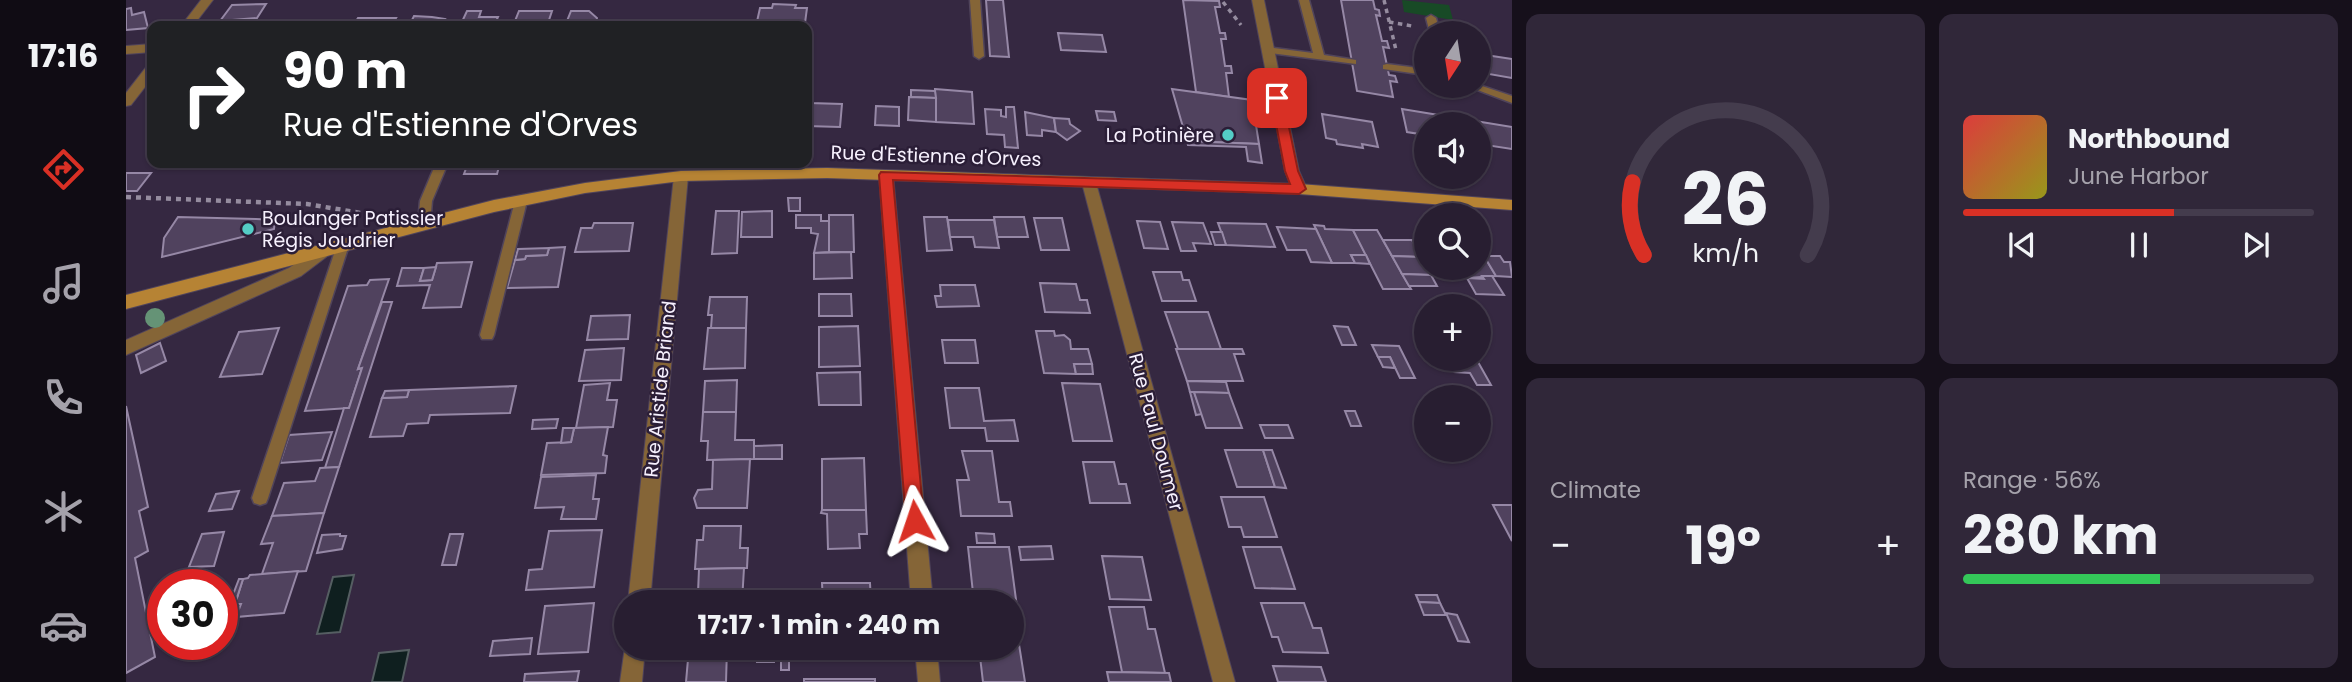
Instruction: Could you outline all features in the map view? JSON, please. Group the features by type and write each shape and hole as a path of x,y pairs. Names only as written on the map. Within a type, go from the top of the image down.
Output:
{"street":[{"path":"191,21 207,0"},
{"path":"1258,0 1292,171 1299,189"},
{"path":"126,50 147,48"},
{"path":"126,102 147,75"},
{"name":"Rue d'Estienne d'Orves","path":"126,302 521,201 585,188 766,168 1088,183 1299,189 1512,205"},
{"path":"886,175 921,590"},
{"name":"Rue Aristide Briand","path":"640,590 681,176"},
{"name":"Rue Paul Doumer","path":"1088,183 1224,682"},
{"name":"Rue d'Estienne d'Orves","path":"126,348 295,272 324,250"},
{"path":"631,682 634,660"},
{"path":"927,660 929,682"}],"lane":[{"path":"975,0 979,56"},
{"path":"1304,0 1319,57"},
{"path":"1267,50 1352,62"},
{"path":"1387,67 1414,70"},
{"path":"1491,93 1512,100"},
{"path":"424,224 426,201 440,168"},
{"path":"488,335 521,201"},
{"path":"260,498 343,245"}],"path":[{"path":"1384,0 1400,68"},
{"path":"1223,2 1244,29"},
{"path":"1389,22 1407,25"},
{"path":"126,197 307,204 378,216 389,234"}],"green space":[{"path":"1402,0 1449,5 1453,20 1404,12"}],"shaded area":[{"path":"354,575 340,632 317,634 333,577"},
{"path":"409,650 402,682 372,682 379,653"}],"building":[{"path":"986,0 1003,0 1009,57 990,56"},
{"path":"1183,0 1219,1 1220,7 1215,7 1220,33 1225,33 1226,39 1221,39 1225,66 1231,66 1232,73 1226,73 1229,97 1196,92"},
{"path":"1341,0 1373,0 1375,9 1379,10 1380,16 1376,15 1382,41 1387,41 1389,48 1383,47 1389,75 1395,76 1397,82 1390,81 1393,97 1357,91"},
{"path":"266,4 257,18 220,21 232,5"},
{"path":"773,4 807,8 805,21 757,21 760,8 772,8"},
{"path":"131,8 132,15 144,12 147,28 126,30 126,9"},
{"path":"467,11 481,11 479,17 498,17 496,21 462,21"},
{"path":"519,11 552,11 549,21 515,21"},
{"path":"571,11 589,11 597,18 596,21 567,21"},
{"path":"414,16 445,19 444,21 412,21"},
{"path":"358,18 396,18 394,21 356,21"},
{"path":"1058,33 1102,35 1106,52 1061,50"},
{"path":"1491,56 1512,59 1512,78 1491,74"},
{"path":"935,89 972,92 974,124 936,122"},
{"path":"1172,89 1252,100 1259,144 1187,141"},
{"path":"911,90 935,91 936,98 911,97"},
{"path":"909,97 936,98 936,122 908,120"},
{"path":"812,103 842,104 840,127 812,126"},
{"path":"876,106 899,107 899,126 875,125"},
{"path":"1006,107 1014,107 1018,148 1005,147 1004,135 987,134 985,109 1001,110 1001,116 1006,117"},
{"path":"1402,109 1420,112 1414,112 1414,133 1407,132"},
{"path":"1096,111 1114,112 1116,121 1098,120"},
{"path":"1025,112 1054,118 1056,132 1042,130 1042,136 1027,135"},
{"path":"1322,114 1372,122 1378,147 1337,144 1336,140 1326,138"},
{"path":"1054,118 1069,119 1070,124 1080,131 1067,140 1056,132"},
{"path":"1491,124 1512,127 1512,149 1491,146"},
{"path":"1187,141 1259,144 1262,163 1248,161 1246,147 1188,145"},
{"path":"466,168 499,168 497,174 464,174"},
{"path":"126,173 151,173 137,191 126,191"},
{"path":"788,198 800,198 800,211 789,211"},
{"path":"716,211 739,211 737,253 712,254"},
{"path":"772,211 772,237 741,237 742,212"},
{"path":"796,215 821,215 821,221 829,221 829,252 814,253 818,234 811,233 811,228 796,228"},
{"path":"829,215 853,215 854,252 829,252"},
{"path":"178,217 275,220 274,229 162,257 164,238"},
{"path":"924,217 947,217 952,250 927,251"},
{"path":"994,217 1024,217 1028,237 997,237"},
{"path":"1034,218 1062,218 1069,250 1041,250"},
{"path":"948,220 994,220 999,248 975,247 973,237 950,237"},
{"path":"1137,221 1160,222 1168,249 1144,248"},
{"path":"1172,222 1203,223 1211,244 1193,243 1196,251 1181,251"},
{"path":"594,223 633,223 629,251 575,252 581,228 592,228"},
{"path":"1218,223 1266,224 1275,247 1226,245"},
{"path":"1314,225 1324,226 1325,229 1353,230 1366,255 1351,255 1355,263 1332,263"},
{"path":"1277,227 1316,229 1332,263 1311,262 1306,250 1287,250"},
{"path":"1353,230 1377,230 1411,289 1383,289"},
{"path":"1211,232 1222,232 1226,245 1215,245"},
{"path":"1383,240 1412,240 1414,257 1392,256"},
{"path":"565,247 558,287 507,288 515,260 525,259 526,256 547,255 549,248"},
{"path":"549,248 547,255 526,256 525,259 515,260 518,249"},
{"path":"851,252 852,278 814,279 814,253"},
{"path":"1351,255 1366,255 1370,264 1355,263"},
{"path":"1392,256 1414,257 1414,274 1402,274"},
{"path":"1491,256 1500,256 1504,262 1510,262 1512,277 1496,276 1491,268"},
{"path":"472,262 461,307 423,308 430,285 397,286 402,268 424,268 420,281 432,280 437,263"},
{"path":"436,267 432,280 420,281 424,268"},
{"path":"1153,272 1181,272 1183,280 1189,280 1196,301 1162,301"},
{"path":"1402,274 1414,274 1414,280 1434,280 1437,286 1409,286"},
{"path":"1492,276 1504,295 1491,294 1476,294 1468,280 1491,280"},
{"path":"389,279 358,369 362,368 349,408 305,411 348,286 367,285 370,280"},
{"path":"1040,283 1076,284 1080,300 1087,300 1090,313 1045,312"},
{"path":"940,285 975,285 979,306 937,307 935,296 941,296"},
{"path":"819,294 851,294 852,316 819,316"},
{"path":"710,297 747,297 746,328 711,328 712,315 708,315"},
{"path":"382,302 392,302 339,467 325,468 344,408 349,408 362,368 358,369"},
{"path":"1165,312 1208,312 1221,349 1178,349"},
{"path":"630,315 628,339 587,340 591,316"},
{"path":"858,326 860,366 819,367 819,327"},
{"path":"1334,326 1348,327 1356,345 1342,345"},
{"path":"279,328 262,374 220,377 239,332"},
{"path":"708,328 746,328 745,368 704,369"},
{"path":"1036,331 1054,331 1055,336 1064,335 1070,340 1071,349 1088,349 1092,364 1074,364 1076,374 1044,373"},
{"path":"942,340 975,340 978,363 945,363"},
{"path":"160,343 166,361 141,373 136,355"},
{"path":"1372,345 1399,346 1415,378 1400,378 1390,357 1378,357"},
{"path":"624,348 621,380 579,381 585,350"},
{"path":"1176,349 1242,349 1244,354 1234,354 1243,381 1187,381"},
{"path":"1378,357 1390,357 1395,368 1383,367"},
{"path":"1074,364 1092,364 1093,374 1076,374"},
{"path":"1483,371 1491,385 1477,385 1470,373 1454,372"},
{"path":"860,372 861,405 819,405 817,373"},
{"path":"737,380 736,412 703,412 705,381"},
{"path":"1187,381 1226,382 1229,393 1190,392"},
{"path":"610,383 607,400 617,400 613,427 576,428 584,385"},
{"path":"1062,383 1100,384 1112,441 1073,441"},
{"path":"516,386 510,413 430,415 428,423 407,424 403,436 370,437 382,398 407,397 409,390"},
{"path":"945,388 979,388 984,421 1014,420 1018,441 987,441 985,428 950,428"},
{"path":"409,390 407,397 382,398 385,391"},
{"path":"1190,392 1194,392 1202,414 1196,415"},
{"path":"1194,392 1229,393 1242,428 1206,428"},
{"path":"126,406 148,507 139,511 148,551 135,558 147,617 147,660 150,660 126,673"},
{"path":"1345,411 1355,411 1361,426 1351,426"},
{"path":"703,412 736,412 735,440 754,440 754,459 707,460 708,441 701,441"},
{"path":"558,419 556,428 532,429 533,420"},
{"path":"1260,425 1288,425 1293,438 1265,438"},
{"path":"608,427 603,455 607,456 605,473 541,475 547,443 571,442 574,428"},
{"path":"563,428 574,428 571,442 561,443"},
{"path":"332,432 322,460 280,463 289,435"},
{"path":"782,445 782,459 754,459 754,446"},
{"path":"1225,450 1263,450 1275,487 1237,487"},
{"path":"1263,450 1272,450 1286,488 1275,487"},
{"path":"962,451 992,451 999,502 1010,502 1012,516 961,516 957,480 969,480"},
{"path":"864,458 866,510 822,510 822,459"},
{"path":"750,459 747,508 697,508 694,498 698,490 712,489 713,460"},
{"path":"1083,462 1114,462 1119,484 1126,484 1130,503 1090,503"},
{"path":"339,467 324,513 272,516 284,483 315,481 320,468"},
{"path":"596,475 593,499 599,499 596,519 561,519 564,507 535,508 541,477"},
{"path":"239,491 232,509 209,511 216,494"},
{"path":"1221,497 1264,497 1277,537 1244,537 1241,527 1229,527"},
{"path":"1493,505 1512,505 1512,541"},
{"path":"822,510 866,510 867,534 859,534 860,548 828,549 827,514 821,513"},
{"path":"324,513 306,571 262,574 273,543 261,544 272,516"},
{"path":"704,526 741,526 740,548 748,548 747,568 695,569 697,540 703,540"},
{"path":"602,530 594,587 526,590 529,570 542,569 549,531"},
{"path":"224,532 214,566 189,567 202,534"},
{"path":"976,533 994,534 995,543 977,543"},
{"path":"450,534 463,534 456,565 442,565"},
{"path":"322,535 346,536 342,549 317,553"},
{"path":"1051,546 1053,559 1021,560 1019,547"},
{"path":"968,547 1009,547 1015,590 973,590"},
{"path":"1243,547 1281,547 1295,589 1255,588"},
{"path":"1102,556 1142,557 1151,600 1110,599"},
{"path":"744,568 743,590 698,590 699,569"},
{"path":"298,571 284,613 238,617 241,604 238,604 238,595 243,579 250,575"},
{"path":"243,579 238,595 238,582"},
{"path":"822,583 870,583 870,590 822,590"},
{"path":"1416,595 1437,595 1440,603 1419,602"},
{"path":"1419,602 1440,603 1446,615 1424,615"},
{"path":"594,603 588,652 538,654 545,606"},
{"path":"1261,603 1304,603 1313,628 1321,628 1328,653 1283,652 1278,637 1272,637"},
{"path":"1109,607 1144,607 1148,629 1155,629 1165,673 1122,672"},
{"path":"1446,613 1457,615 1469,642 1458,641"},
{"path":"532,638 530,654 490,656 493,641"},
{"path":"688,660 727,660 726,682 686,682"},
{"path":"757,660 774,660 774,662"},
{"path":"781,660 789,660 789,670 781,670"},
{"path":"980,660 1021,660 1025,682 983,682"},
{"path":"1273,666 1321,667 1326,682 1278,682"},
{"path":"579,671 577,682 524,682 525,674"},
{"path":"1107,672 1169,673 1171,682 1109,682"},
{"path":"804,679 875,679 875,682 804,682"}],"place":[{"name":"La Potinière","path":"1228,135"},
{"name":"Boulanger Patissier Régis Joudrier","path":"248,229"}],"route":[{"path":"915,521 886,175 1299,189 1292,171 1277,98"}]}
